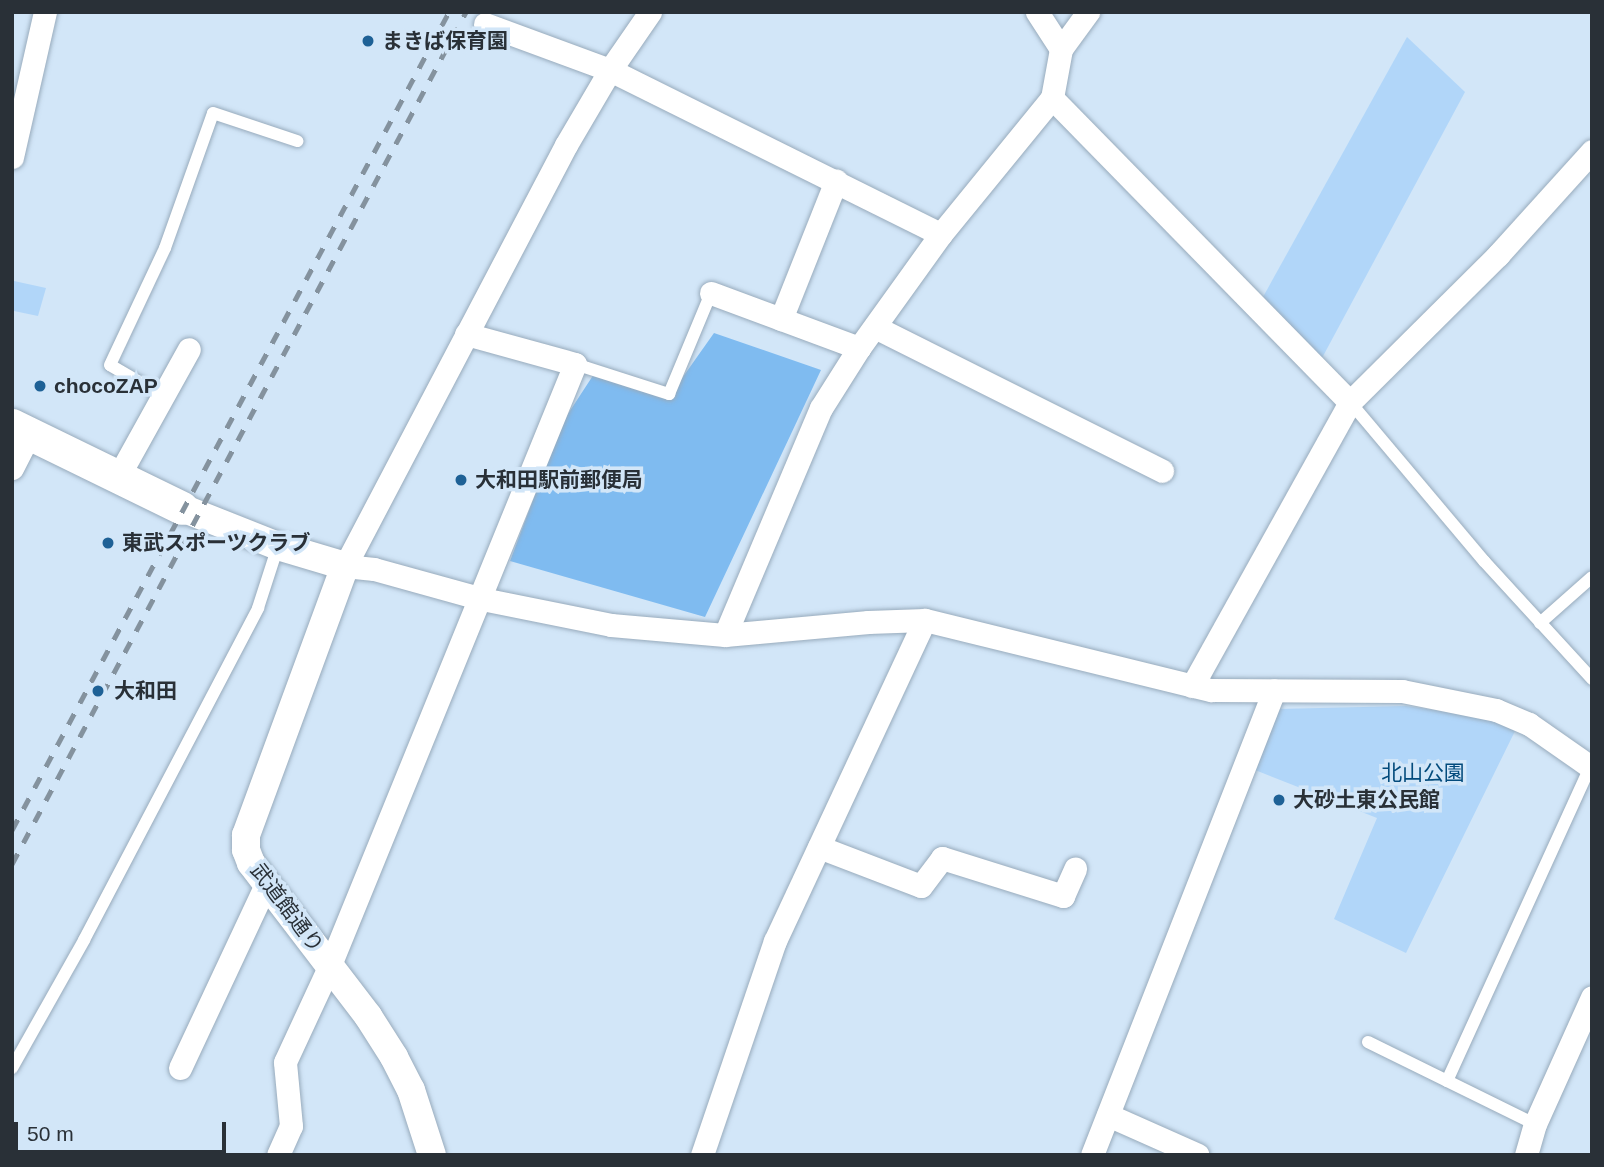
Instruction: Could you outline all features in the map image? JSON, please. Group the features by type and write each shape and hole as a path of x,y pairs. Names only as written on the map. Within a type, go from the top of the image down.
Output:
{"main road":[{"path":"21,429 183,508"}],"street":[{"path":"12,157 45,12"},
{"path":"345,566 566,145 650,12"},
{"path":"1037,12 1061,50"},
{"path":"725,635 821,408 859,348 941,234 1052,98 1061,50 1088,12"},
{"path":"485,24 611,70 941,234"},
{"path":"1052,98 1350,402"},
{"path":"1192,686 1350,402 1498,255 1592,151"},
{"path":"781,319 836,181"},
{"path":"711,293 859,348"},
{"path":"875,327 1162,471"},
{"path":"278,1155 291,1126 285,1062 330,965 482,599 575,364 466,334"},
{"path":"118,477 189,349"},
{"path":"12,468 21,429"},
{"path":"183,508 278,545 345,566 374,569 482,599 611,625 725,635 868,622 925,620 1210,690 1402,691 1496,710 1529,724 1591,768"},
{"name":"武道館通り","path":"345,566 246,835 246,850 250,863 330,965 394,1057 411,1090 432,1155"},
{"path":"702,1155 775,942 925,620"},
{"path":"1092,1155 1274,690"},
{"path":"819,847 921,886 942,858 1063,896 1075,869"},
{"path":"180,1068 266,884"},
{"path":"1526,1155 1535,1124 1592,997"},
{"path":"1108,1115 1198,1155"}],"lane":[{"path":"163,396 110,365 165,248 213,113 297,141"},
{"path":"575,364 669,394 711,293"},
{"path":"1350,402 1540,623 1592,679"},
{"path":"12,1068 53,998 258,608 278,545"},
{"path":"1540,623 1592,577"},
{"path":"1447,1081 1591,768"},
{"path":"1368,1042 1535,1124"}],"green space":[{"path":"1407,37 1465,92 1322,358 1263,297"},
{"path":"14,281 46,288 38,316 14,311"},
{"name":"北山公園","path":"1406,706 1480,717 1516,729 1406,953 1334,919 1377,818 1255,770 1277,709"}],"shaded area":[{"path":"714,333 821,370 705,617 510,561 562,423 594,374 668,398"}],"railway":[{"path":"12,830 449,12"},
{"path":"12,864 466,12"}],"place":[{"name":"まきば保育園","path":"368,41"},
{"name":"chocoZAP","path":"40,386"},
{"name":"大和田駅前郵便局","path":"461,480"},
{"name":"東武スポーツクラブ","path":"108,543"},
{"name":"大和田","path":"98,691"},
{"name":"大砂土東公民館","path":"1279,800"}]}
